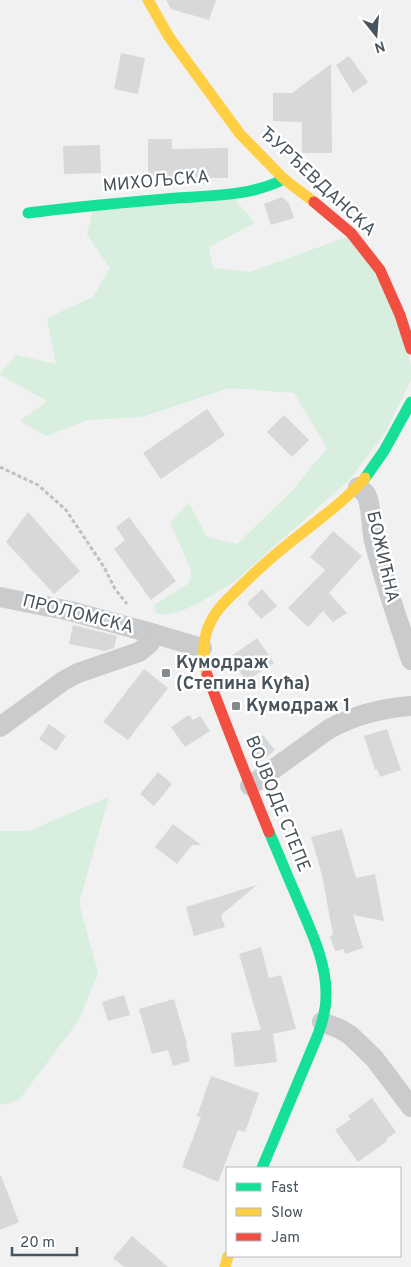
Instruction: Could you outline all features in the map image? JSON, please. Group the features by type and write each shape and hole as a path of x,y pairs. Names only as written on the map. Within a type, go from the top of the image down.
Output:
{"street":[{"name":"ЂУРЂЕВДАНСКА","path":"148,0 169,37 240,134 284,179 350,233 380,270 400,315 411,349"},
{"name":"МИХОЉСКА","path":"28,213 230,194 271,187 284,179"},
{"name":"ВОЈВОДЕ СТЕПЕ","path":"262,1167 318,1036 326,993 323,971 314,942 207,676 202,648 208,625 231,597 284,547 358,486 392,437 411,402"},
{"name":"БОЖИЋНА","path":"358,486 368,499 373,538 381,570 411,660"},
{"name":"ПРОЛОМСКА","path":"0,597 70,611 202,648"},
{"path":"0,727 63,681 85,670 139,652 149,644 155,634"},
{"path":"250,786 329,728 339,723 374,711 411,706"},
{"path":"322,1022 350,1035 374,1058 411,1107"}],"path":[{"path":"0,467 38,485 66,510 128,606 121,625"}],"green space":[{"path":"230,194 255,223 209,247 213,268 250,272 352,235 400,315 411,367 411,380 385,433 349,480 234,582 197,604 165,615 156,613 154,605 188,584 191,576 191,570 170,522 189,503 207,537 237,544 292,491 327,448 294,393 229,388 142,417 88,420 46,436 20,421 47,401 0,375 0,373 16,355 56,364 47,318 93,297 110,268 87,235 94,205"},
{"path":"109,797 79,903 98,973 79,1020 19,1100 0,1105 0,831 28,831"}],"building":[{"path":"166,0 216,0 209,20 171,9"},
{"path":"121,53 145,58 138,94 114,89"},
{"path":"349,56 368,82 353,93 336,65"},
{"path":"331,64 332,153 302,153 302,122 273,121 273,93 292,93"},
{"path":"148,139 172,139 172,149 228,148 228,178 205,178 204,180 184,181 184,177 148,177"},
{"path":"100,145 101,173 64,174 63,146"},
{"path":"282,197 289,203 294,218 271,225 264,204"},
{"path":"207,409 225,435 161,479 143,453"},
{"path":"284,415 309,440 292,457 267,432"},
{"path":"28,512 80,571 54,594 6,542"},
{"path":"129,517 176,581 151,600 114,549 125,540 116,527"},
{"path":"333,531 362,556 329,593 347,613 333,622 323,611 308,627 288,608 325,570 310,557"},
{"path":"262,589 277,606 261,619 247,603"},
{"path":"73,625 117,636 114,648 105,651 69,644"},
{"path":"257,638 274,663 246,681 230,657"},
{"path":"144,669 168,688 128,740 103,722"},
{"path":"189,715 193,720 200,716 210,731 185,747 171,727"},
{"path":"49,724 66,736 56,751 39,739"},
{"path":"387,729 401,770 380,777 377,769 375,770 364,736"},
{"path":"263,735 275,750 260,762 250,745"},
{"path":"158,772 172,784 154,806 140,794"},
{"path":"173,824 201,845 192,845 177,864 155,847"},
{"path":"342,829 356,878 375,874 384,921 353,915 363,948 345,954 344,949 335,951 330,936 333,935 322,875 311,837"},
{"path":"257,885 221,915 225,927 194,936 186,907"},
{"path":"261,947 269,978 281,975 296,1029 273,1034 277,1062 235,1067 231,1033 261,1030 239,954"},
{"path":"124,995 130,1015 108,1021 102,1002"},
{"path":"174,999 190,1061 173,1066 168,1050 152,1054 139,1009"},
{"path":"211,1076 259,1093 245,1132 238,1130 218,1182 182,1167 201,1117 197,1116"},
{"path":"372,1098 396,1132 358,1162 335,1130 351,1119 348,1116"},
{"path":"0,1176 19,1222 0,1230"},
{"path":"132,1236 168,1267 124,1267 113,1258"}],"traffic: fast":[{"path":"28,213 96,205 226,195 256,190 284,179"},
{"path":"365,478 384,451 411,402"},
{"path":"262,1167 317,1037 323,1017 326,996 323,969 316,943 269,832"}],"traffic: slow":[{"path":"148,0 169,37 240,134 284,179 314,202"},
{"path":"207,675 204,662 204,642 207,629 219,609 265,563 340,503 365,478"},
{"path":"225,1267 228,1257"}],"traffic: jam":[{"path":"314,202 351,233 380,270 400,315 411,349"},
{"path":"207,675 269,832"}],"place":[{"name":"Кумодраж (Степина Кућа)","path":"166,673"},
{"name":"Кумодраж 1","path":"236,706"}]}
